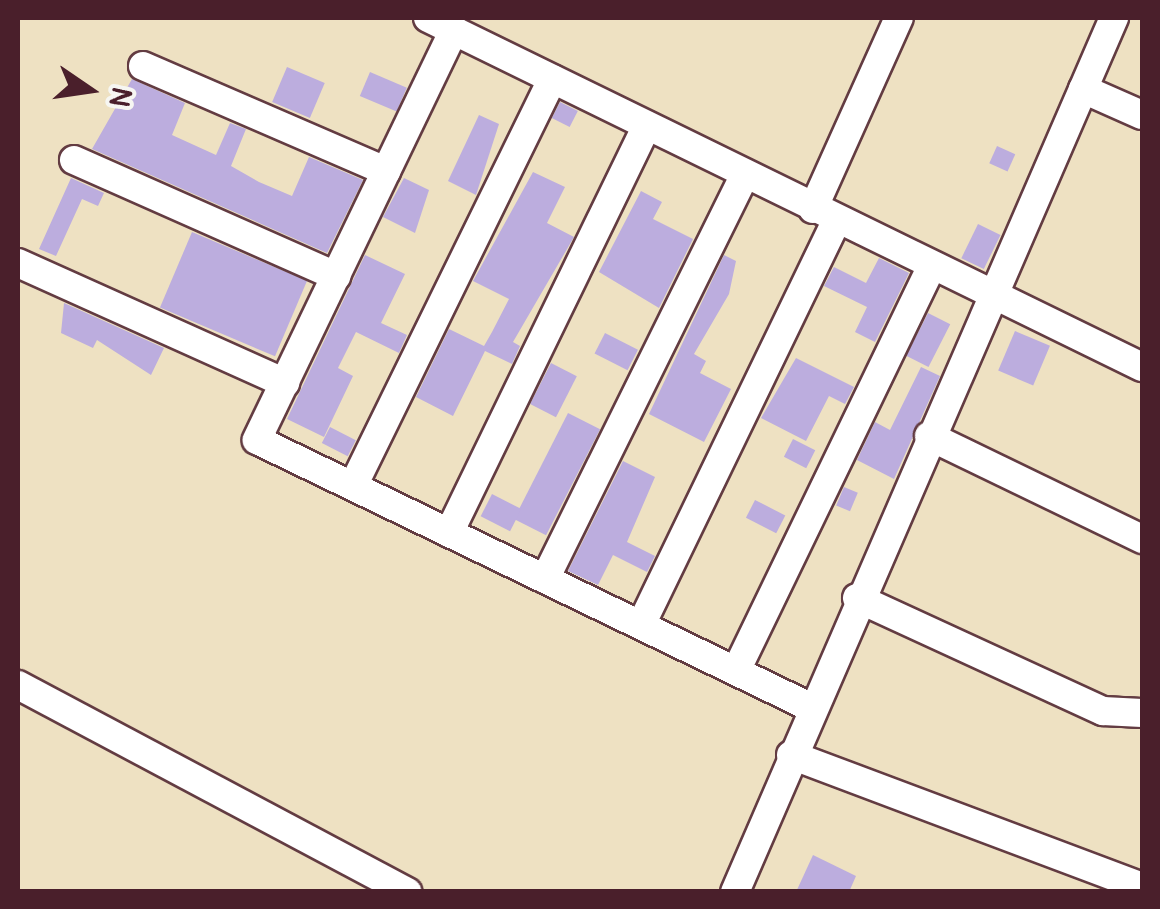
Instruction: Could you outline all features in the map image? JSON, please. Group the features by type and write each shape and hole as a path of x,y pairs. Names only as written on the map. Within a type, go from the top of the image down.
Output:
{"street":[{"path":"428,18 930,267 996,294 1142,367"},
{"path":"640,625 825,214 899,18"},
{"path":"736,892 857,598 996,294 1114,18"},
{"path":"454,30 257,440 810,707"},
{"path":"143,66 386,171"},
{"path":"354,486 552,79"},
{"path":"1083,89 1142,116"},
{"path":"450,533 647,126"},
{"path":"74,160 336,276"},
{"path":"545,579 745,174"},
{"path":"18,263 285,383"},
{"path":"736,671 930,267"},
{"path":"929,436 1142,539"},
{"path":"857,598 1103,711 1142,714"},
{"path":"18,685 406,892"},
{"path":"791,755 1142,887"}],"building":[{"path":"287,67 325,83 310,118 272,102"},
{"path":"370,72 407,88 397,112 360,96"},
{"path":"132,79 185,103 172,135 216,155 230,123 246,129 231,166 259,182 292,196 309,157 363,180 327,253 92,149"},
{"path":"560,102 578,111 570,127 552,118"},
{"path":"479,115 499,124 476,195 448,181"},
{"path":"997,146 1015,154 1008,171 989,163"},
{"path":"533,172 565,187 547,223 574,237 513,342 520,346 512,364 485,351 453,416 416,397 449,329 484,346 492,332 509,299 473,281"},
{"path":"71,178 104,193 98,206 82,199 56,256 39,249"},
{"path":"404,178 429,190 415,233 383,217"},
{"path":"641,191 662,202 653,219 693,239 659,308 599,272"},
{"path":"978,224 1000,235 984,269 961,258"},
{"path":"192,232 307,281 275,356 160,307"},
{"path":"365,255 405,274 381,323 407,335 399,353 356,332 338,368 353,376 324,437 287,419"},
{"path":"724,255 736,261 729,294 694,354 706,361 700,373 731,389 704,442 649,414"},
{"path":"879,258 909,273 875,342 855,332 867,307 824,286 834,267 866,283"},
{"path":"64,303 164,348 151,375 97,340 93,348 61,333"},
{"path":"928,313 950,324 928,367 906,356"},
{"path":"1015,331 1050,346 1033,385 998,371"},
{"path":"605,333 638,350 628,370 595,353"},
{"path":"796,358 854,387 845,404 829,396 806,441 761,418"},
{"path":"551,363 577,376 556,417 530,404"},
{"path":"921,367 940,376 894,479 857,460 875,422 890,430"},
{"path":"568,413 600,429 546,535 514,519"},
{"path":"330,427 356,440 348,456 322,443"},
{"path":"793,439 815,450 806,468 784,457"},
{"path":"623,461 655,477 627,542 655,556 647,572 613,555 598,585 568,571"},
{"path":"844,487 858,493 850,511 836,505"},
{"path":"492,494 521,509 510,531 481,516"},
{"path":"755,500 785,515 776,533 746,518"},
{"path":"813,855 856,876 849,892 796,892"}]}
